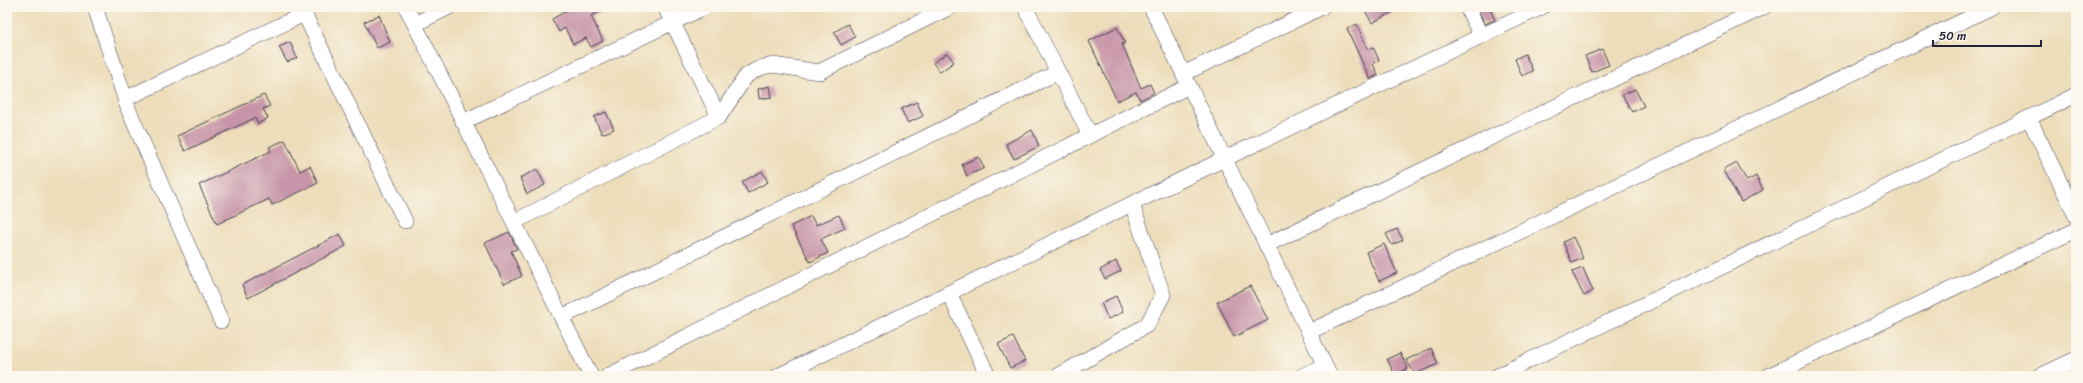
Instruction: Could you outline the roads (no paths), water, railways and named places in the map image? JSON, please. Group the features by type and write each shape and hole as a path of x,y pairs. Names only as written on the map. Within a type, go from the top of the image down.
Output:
{"street":[{"path":"94,7 125,99 221,321"},
{"path":"406,7 591,376"},
{"path":"415,24 449,7"},
{"path":"665,7 719,117"},
{"path":"463,122 705,7"},
{"path":"514,222 719,117 746,76 763,67 782,66 810,72 819,72 950,7"},
{"path":"1025,7 1090,135"},
{"path":"1151,7 1328,371 1302,376"},
{"path":"608,376 1090,135 1186,80 1322,7"},
{"path":"1467,7 1481,36"},
{"path":"778,376 1224,159 1542,7"},
{"path":"1266,245 1764,7"},
{"path":"1309,332 1992,7"},
{"path":"125,99 303,10 405,221"},
{"path":"562,317 1058,72"},
{"path":"1497,376 2076,95"},
{"path":"2029,118 2076,216"},
{"path":"1058,376 1147,325 1163,295 1132,204"},
{"path":"1768,376 2076,230"},
{"path":"949,293 988,376"},
{"path":"2040,376 2076,359"}]}
